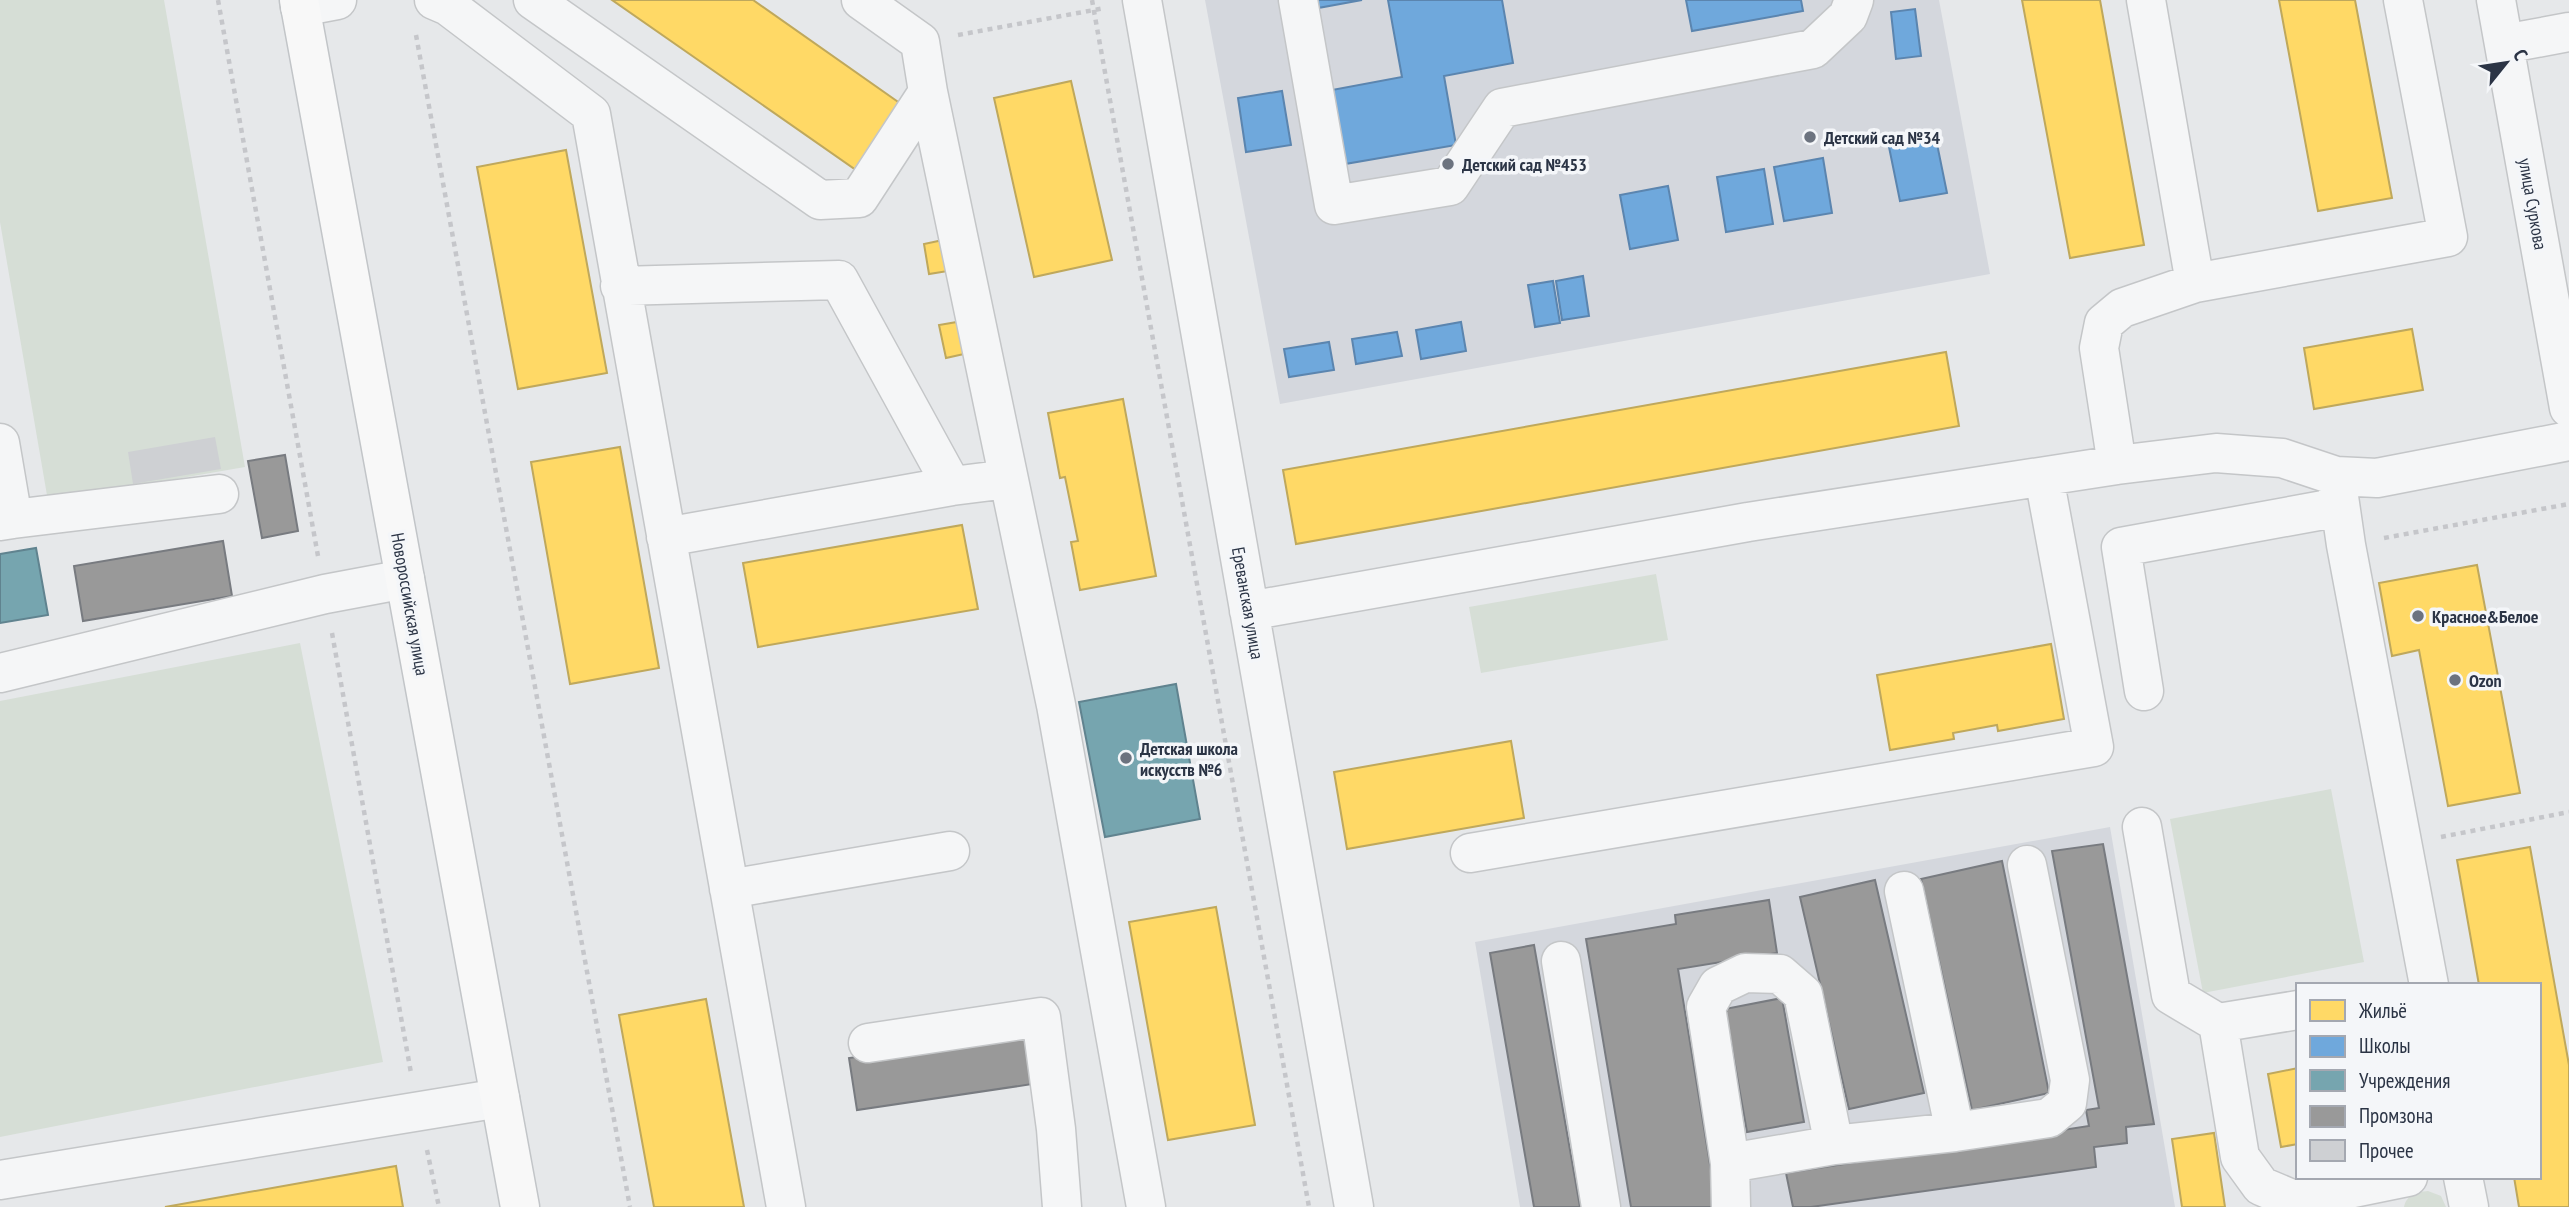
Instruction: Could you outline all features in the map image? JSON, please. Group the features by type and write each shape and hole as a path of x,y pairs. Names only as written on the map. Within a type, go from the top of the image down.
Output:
{"main road":[{"name":"Новороссийская улица","path":"312,2 405,579 520,1207"}],"street":[{"path":"533,0 820,200 859,198 928,93"},
{"path":"862,0 919,42 1056,705 1146,1207"},
{"path":"1298,0 1334,205 1450,186 1503,108 1813,49 1847,16 1854,0"},
{"path":"2146,0 2195,283"},
{"path":"2117,465 2099,348 2104,323 2122,309 2195,283 2448,237 2403,0"},
{"name":"улица Суркова","path":"2496,0 2569,408"},
{"name":"Ереванская улица","path":"1142,1 1354,1207"},
{"path":"424,14 448,6 591,114 786,1207"},
{"path":"2504,44 2569,32"},
{"path":"620,286 839,280 951,486"},
{"path":"2144,691 2121,547 2338,492 2377,478 2569,441"},
{"path":"0,443 7,520 219,494"},
{"path":"1249,611 1748,522 2117,465 2216,453 2282,458 2338,492"},
{"path":"1470,853 2094,747 2044,477"},
{"path":"666,537 951,486 1008,479"},
{"path":"2338,492 2429,983"},
{"path":"0,673 325,594 405,579"},
{"path":"2141,827 2171,995 2218,1023 2296,1010"},
{"path":"729,889 950,850"},
{"path":"1730,1163 1834,1145 1955,1132 2049,1118 2067,1103 2070,1080 2027,865"},
{"path":"1904,891 1955,1132"},
{"path":"1561,961 1601,1207"},
{"path":"1731,1207 1730,1163 1706,1007 1718,986 1745,973 1780,974 1803,994 1834,1145"},
{"path":"867,1042 1041,1017 1056,1129 1062,1207"},
{"path":"2218,1023 2239,1157 2261,1186 2294,1200 2399,1179"},
{"path":"0,1180 500,1098"},
{"path":"2463,1179 2469,1207"}],"path":[{"path":"1093,0 1309,1207"},
{"path":"919,42 1142,1"},
{"path":"424,14 630,1207"},
{"path":"2346,545 2569,504"},
{"path":"2402,844 2569,812"}],"shaded area":[{"path":"0,0 164,0 245,467 48,501 0,222"},
{"name":"Детский сад №453","path":"1205,0 1939,0 1990,274 1280,404"},
{"path":"1656,574 1668,640 1481,673 1469,607"},
{"path":"300,643 383,1062 0,1137 0,701"},
{"path":"2331,789 2364,962 2203,993 2170,819"},
{"path":"2110,827 2175,1207 1520,1207 1475,942"},
{"path":"2428,1191 2441,1196 2446,1207 2404,1207 2410,1196"}],"building: Жильё":[{"path":"612,0 753,0 901,104 856,170"},
{"path":"2022,0 2100,0 2144,245 2070,258"},
{"path":"2279,0 2355,0 2392,198 2318,211"},
{"path":"1071,81 1112,260 1034,277 994,98"},
{"path":"566,150 607,373 518,389 477,167"},
{"path":"943,240 948,271 929,274 924,244"},
{"path":"957,322 964,354 946,358 939,325"},
{"path":"2412,329 2423,390 2314,409 2304,348"},
{"path":"1946,352 1959,426 1296,544 1283,470"},
{"path":"1123,399 1156,576 1080,590 1071,542 1078,541 1065,477 1060,478 1048,413"},
{"path":"620,447 659,668 570,684 531,462"},
{"path":"962,525 978,609 758,647 743,563"},
{"path":"2477,565 2520,793 2448,806 2419,650 2392,656 2379,583"},
{"path":"2051,644 2064,719 1998,731 1997,725 1953,733 1954,739 1890,750 1877,675"},
{"path":"1511,741 1524,818 1347,849 1334,772"},
{"path":"2530,847 2569,1065 2569,1207 2519,1207 2514,1179 2541,1179 2541,983 2479,983 2457,860"},
{"path":"1216,907 1255,1125 1168,1140 1129,922"},
{"path":"706,999 744,1207 654,1207 619,1015"},
{"path":"2296,1068 2296,1144 2281,1147 2268,1074"},
{"path":"2214,1133 2225,1207 2182,1207 2172,1139"},
{"path":"396,1166 403,1207 165,1207"}],"building: Школы":[{"path":"1316,0 1362,0 1318,8"},
{"path":"1388,0 1502,0 1513,63 1444,76 1456,145 1345,164 1332,90 1402,77"},
{"path":"1686,0 1801,0 1803,11 1692,31"},
{"path":"1915,9 1921,56 1896,59 1891,12"},
{"path":"1282,91 1291,145 1246,152 1238,98"},
{"path":"1936,139 1947,193 1900,201 1889,147"},
{"path":"1823,158 1832,213 1784,221 1774,167"},
{"path":"1764,169 1773,224 1726,232 1717,177"},
{"path":"1668,186 1678,240 1630,249 1620,195"},
{"path":"1583,276 1589,316 1562,320 1556,281"},
{"path":"1553,281 1560,323 1535,327 1528,285"},
{"path":"1461,322 1466,351 1421,359 1416,330"},
{"path":"1397,332 1402,356 1356,364 1352,339"},
{"path":"1329,342 1334,370 1289,377 1284,349"}],"building: Учреждения":[{"path":"36,548 48,615 0,623 0,554"},
{"path":"1176,684 1200,819 1105,837 1079,702"}],"building: Промзона":[{"path":"285,455 298,531 262,538 248,461"},
{"path":"223,541 232,596 83,621 74,566"},
{"path":"2103,844 2154,1124 2126,1127 2127,1143 2094,1147 2096,1167 1811,1207 1793,1207 1786,1173 2089,1126 2086,1110 2099,1108 2052,851"},
{"path":"2002,861 2049,1093 1972,1110 1921,879"},
{"path":"1875,880 1924,1093 1849,1109 1800,897"},
{"path":"1769,900 1777,953 1678,969 1717,1207 1631,1207 1586,939 1676,924 1675,915"},
{"path":"1534,945 1580,1207 1534,1207 1490,953"},
{"path":"1782,998 1804,1122 1747,1132 1725,1009"},
{"path":"1031,1032 1039,1083 857,1110 849,1058"}],"building: Прочее":[{"path":"215,437 221,469 133,484 128,452"}],"place":[{"name":"Детский сад №34","path":"1810,137"},
{"name":"Детский сад №453","path":"1448,164"},
{"name":"Красное&Белое","path":"2418,616"},
{"name":"Ozon","path":"2455,680"},
{"name":"Детская школа искусств №6","path":"1126,758"}]}
